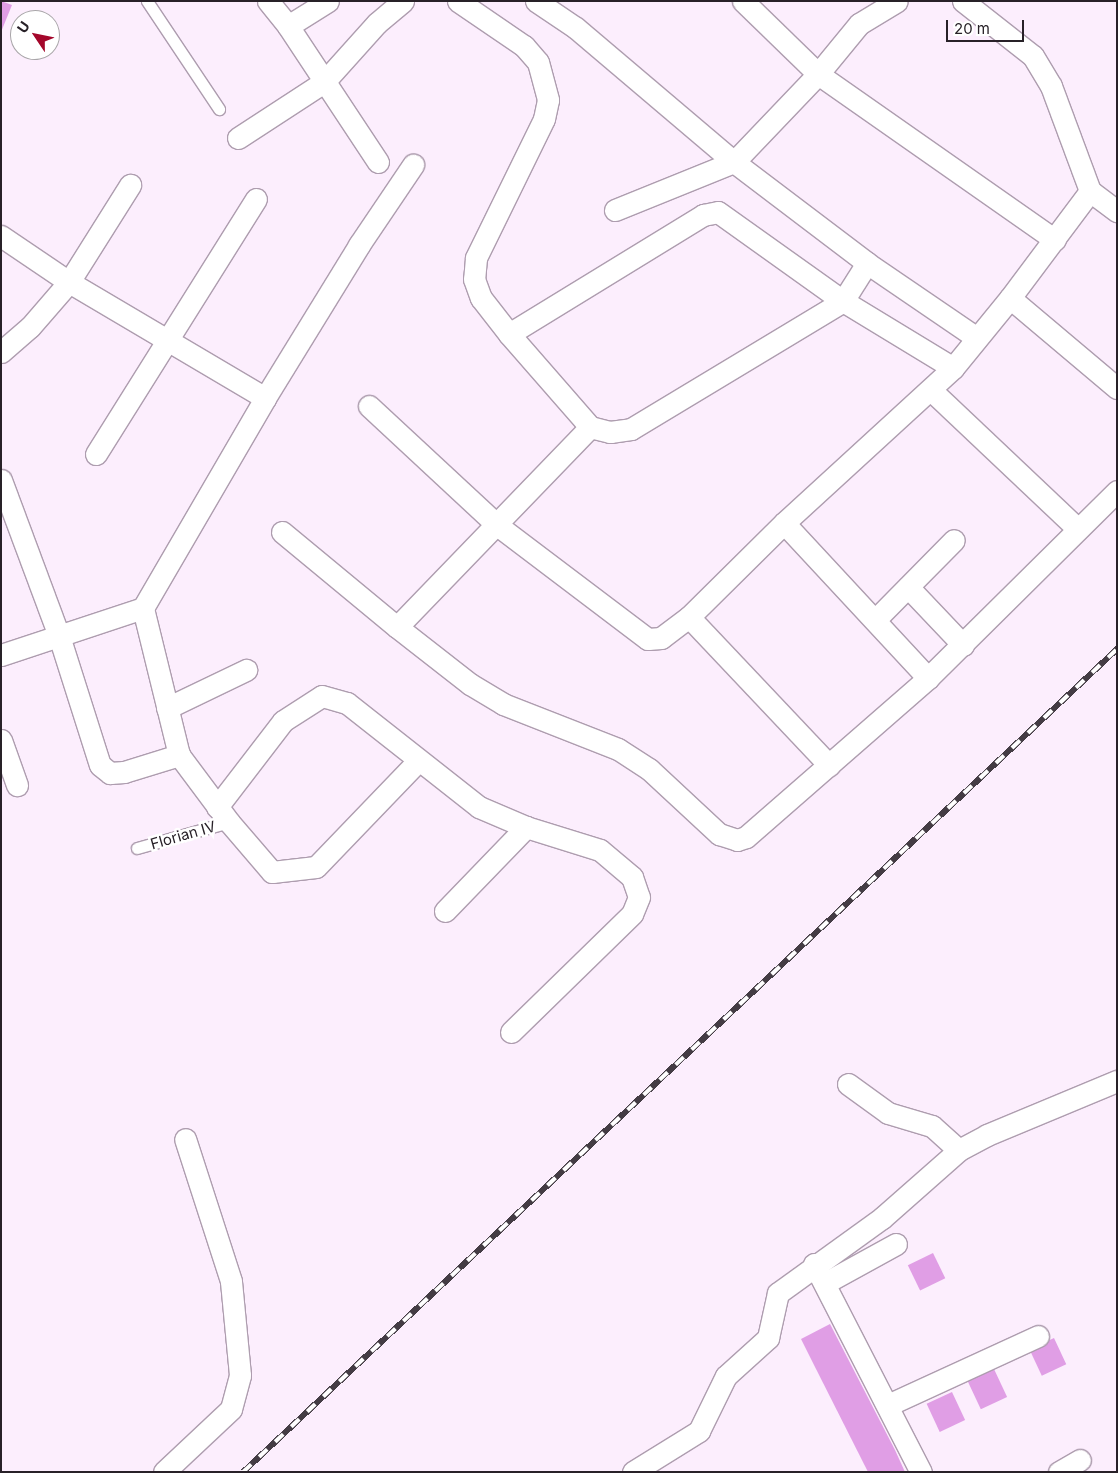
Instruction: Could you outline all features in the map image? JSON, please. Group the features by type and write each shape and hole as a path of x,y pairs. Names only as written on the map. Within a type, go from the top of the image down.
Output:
{"street":[{"path":"268,1 299,42 378,162"},
{"path":"299,42 328,1"},
{"path":"238,138 324,82 377,23 402,1"},
{"path":"458,1 524,46 538,62 546,86 548,100 544,119 476,258 474,279 481,298 509,334 590,427 610,432 631,429 855,281"},
{"path":"536,1 576,28 734,162 855,281 953,368"},
{"path":"743,1 818,74 1055,240"},
{"path":"615,210 734,162 818,74 859,24 897,1"},
{"path":"963,1 1033,56 1051,86 1090,191 1117,211"},
{"path":"1,655 143,608 265,398 359,245 413,165"},
{"path":"1,352 30,327 69,282 130,185"},
{"path":"369,406 497,526 648,639 661,638 689,617 784,523 953,368 1055,240 1090,191"},
{"path":"96,454 256,199"},
{"path":"509,334 711,212 725,215 855,281 977,338"},
{"path":"1,236 69,282 265,398"},
{"path":"1010,298 1117,388"},
{"path":"931,390 1078,529"},
{"path":"397,627 497,526 590,427"},
{"path":"1,480 59,636 81,712 104,770 124,772 180,755"},
{"path":"282,532 397,627 470,684 503,704 534,718 590,736 641,764 728,839 746,837 928,678 1117,491"},
{"path":"784,523 928,678"},
{"path":"875,620 954,540"},
{"path":"908,587 963,645"},
{"path":"143,608 180,755 223,815 272,872 316,867 417,762"},
{"path":"689,617 829,765"},
{"path":"167,708 246,670"},
{"path":"223,815 284,721 322,696 347,703 417,762 480,807 526,827 600,850 632,877 639,897 632,914 511,1032"},
{"path":"1,740 17,785"},
{"path":"445,911 526,827"},
{"path":"634,1472 699,1431 726,1376 768,1338 778,1292 814,1264 882,1218 959,1150 1117,1081"},
{"path":"848,1084 888,1113 932,1126 959,1150"},
{"path":"164,1472 231,1409 240,1375 231,1281 185,1139"},
{"path":"826,1283 896,1244"},
{"path":"814,1264 826,1283 922,1472"},
{"path":"888,1405 1038,1336"},
{"path":"1059,1472 1080,1460"}],"lane":[{"path":"147,1 219,109"},
{"name":"Florian IV","path":"137,848 223,815"}],"building":[{"path":"1,1 12,5 1,32"},
{"path":"933,1253 945,1278 920,1290 908,1265"},
{"path":"830,1324 905,1472 868,1472 801,1339"},
{"path":"1054,1338 1066,1364 1042,1376 1030,1349"},
{"path":"994,1369 1007,1397 981,1409 968,1381"},
{"path":"952,1392 965,1420 940,1432 927,1404"}],"railway":[{"path":"243,1472 1117,649"}]}
